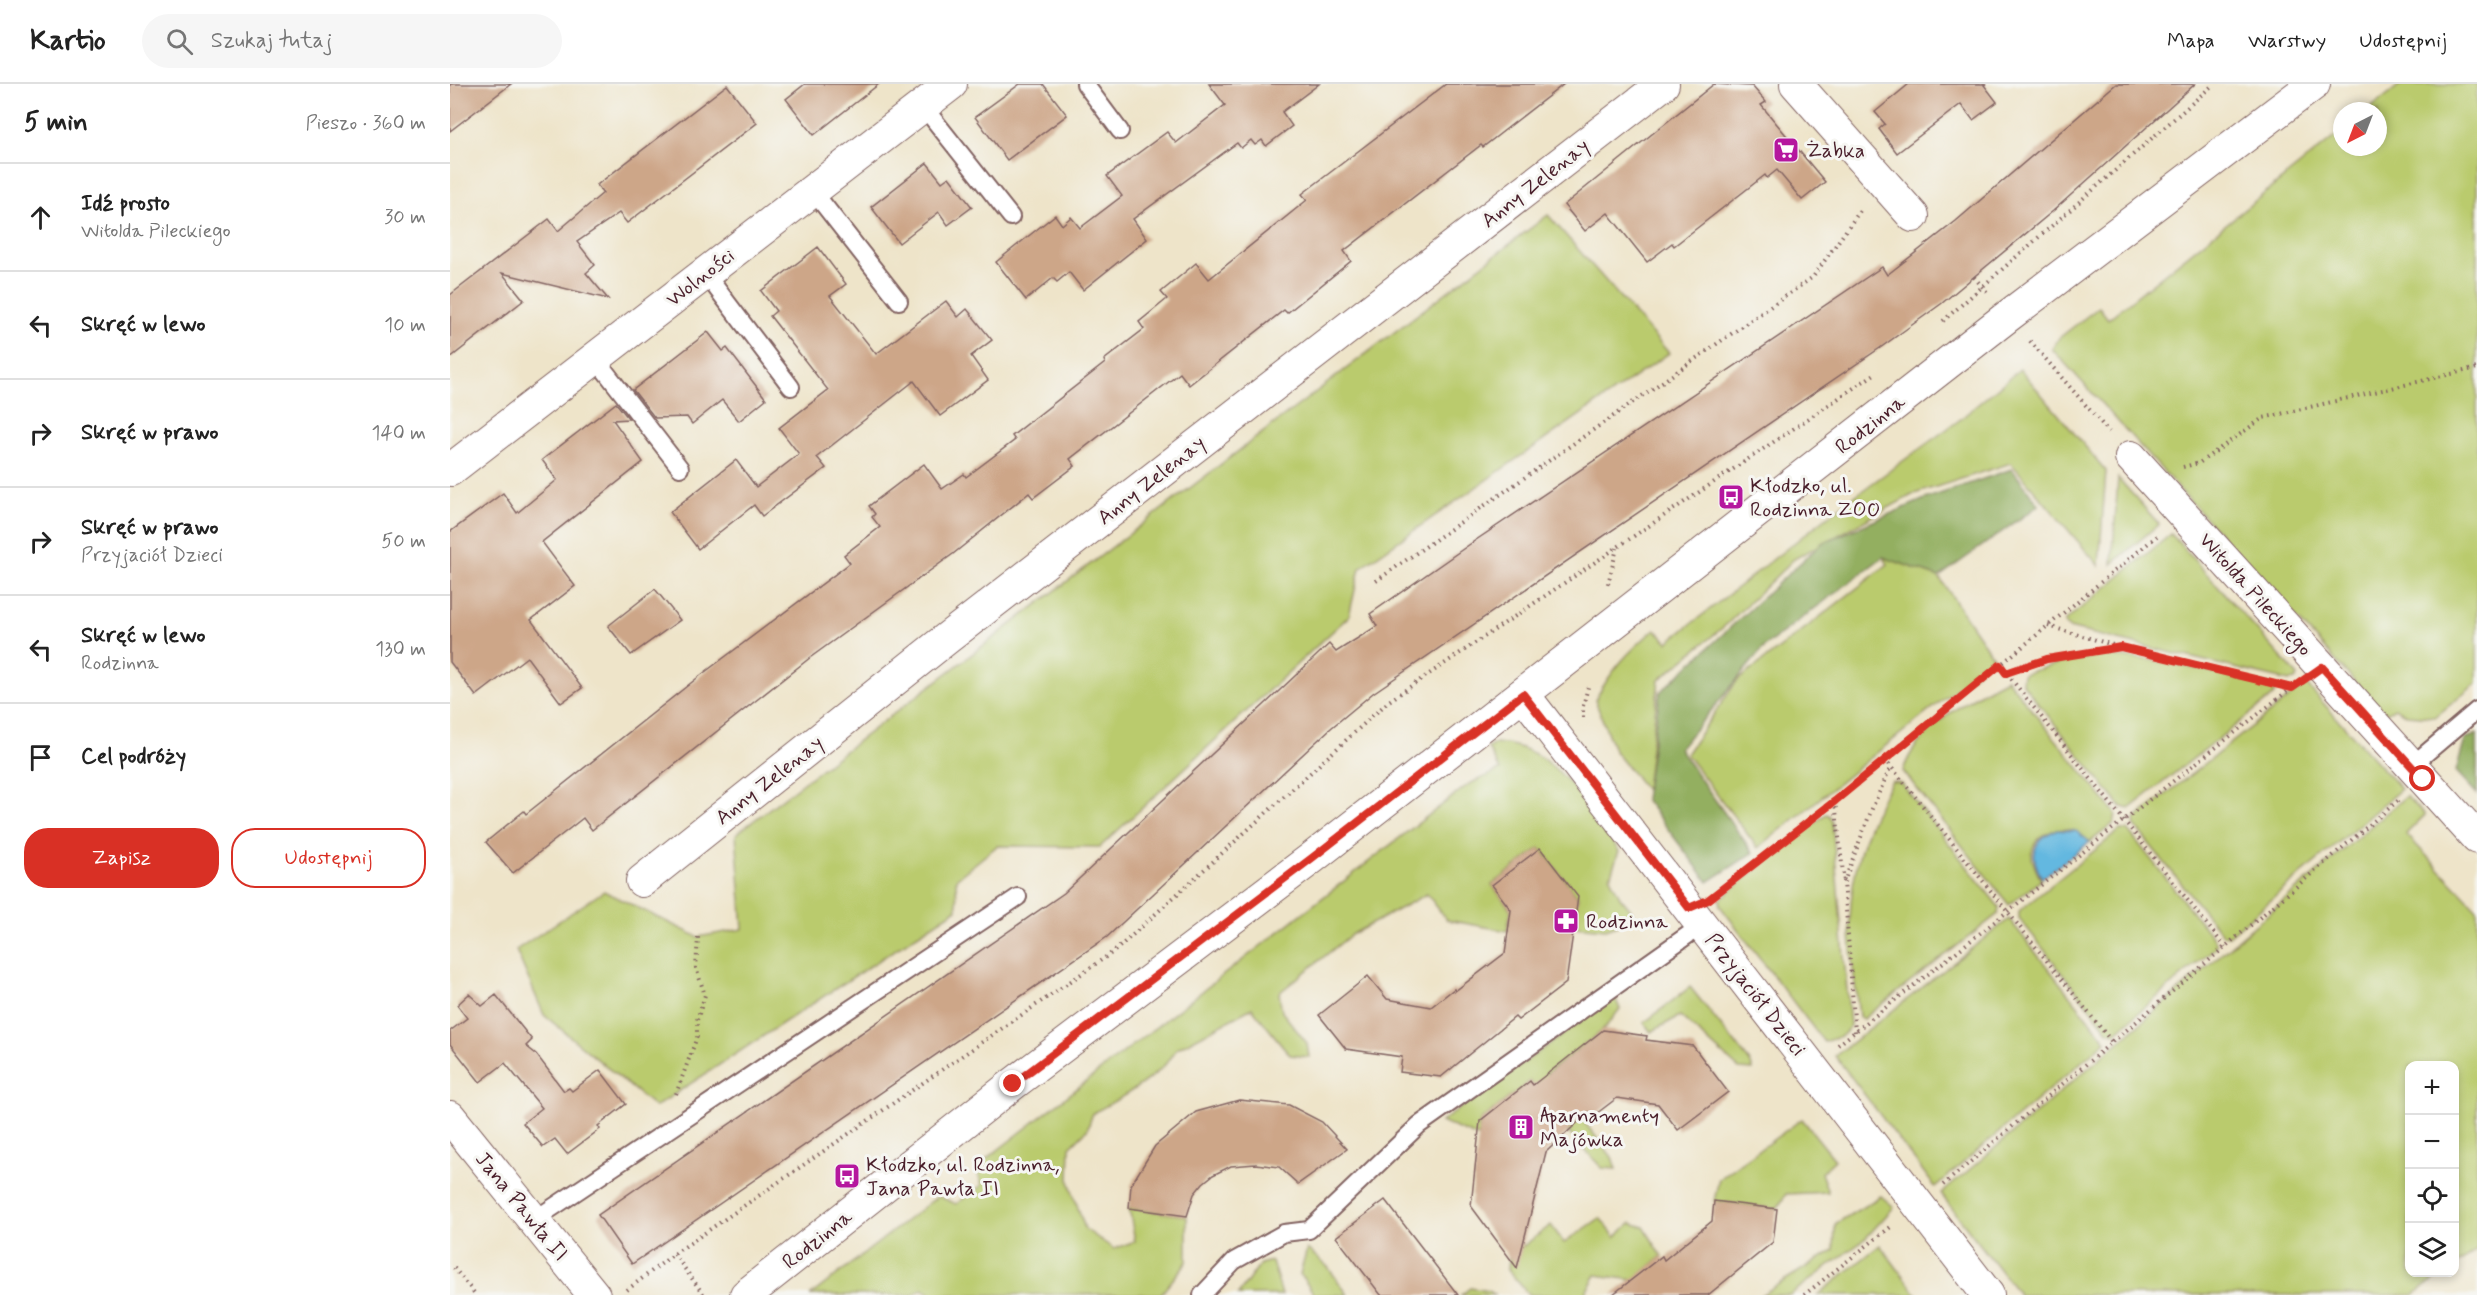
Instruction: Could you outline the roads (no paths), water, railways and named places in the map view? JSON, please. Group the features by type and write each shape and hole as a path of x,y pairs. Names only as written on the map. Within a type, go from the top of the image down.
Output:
{"street":[{"name":"Wolności","path":"450,470 951,84"},
{"name":"Anny Zelenay","path":"642,880 946,639 1663,84"},
{"path":"1796,84 1913,216"},
{"name":"Rodzinna","path":"746,1295 1013,1084 1312,858 2008,316 2314,84"},
{"name":"Witolda Pileckiego","path":"2139,466 2477,838"},
{"name":"Przyjaciół Dzieci","path":"1523,694 1988,1295"},
{"name":"Jana Pawła II","path":"450,1117 594,1295"}],"lane":[{"path":"1084,84 1120,131"},
{"path":"923,106 1011,217"},
{"path":"813,191 899,301"},
{"path":"705,273 791,387"},
{"path":"595,358 680,468"},
{"path":"2417,773 2477,710"},
{"path":"534,1220 1018,897"},
{"path":"1202,1295 1234,1261 1284,1233 1309,1230 1419,1125 1695,917"}],"water":[{"path":"2056,830 2076,831 2090,842 2042,878 2035,863 2035,850 2042,839"}],"place":[{"name":"Żabka","path":"1786,150"},
{"name":"Kłodzko, ul. Rodzinna ZOO","path":"1731,497"},
{"name":"Rodzinna","path":"1566,921"},
{"name":"Aparnamenty Majówka","path":"1521,1127"},
{"name":"Kłodzko, ul. Rodzinna, Jana Pawła II","path":"847,1176"}]}
